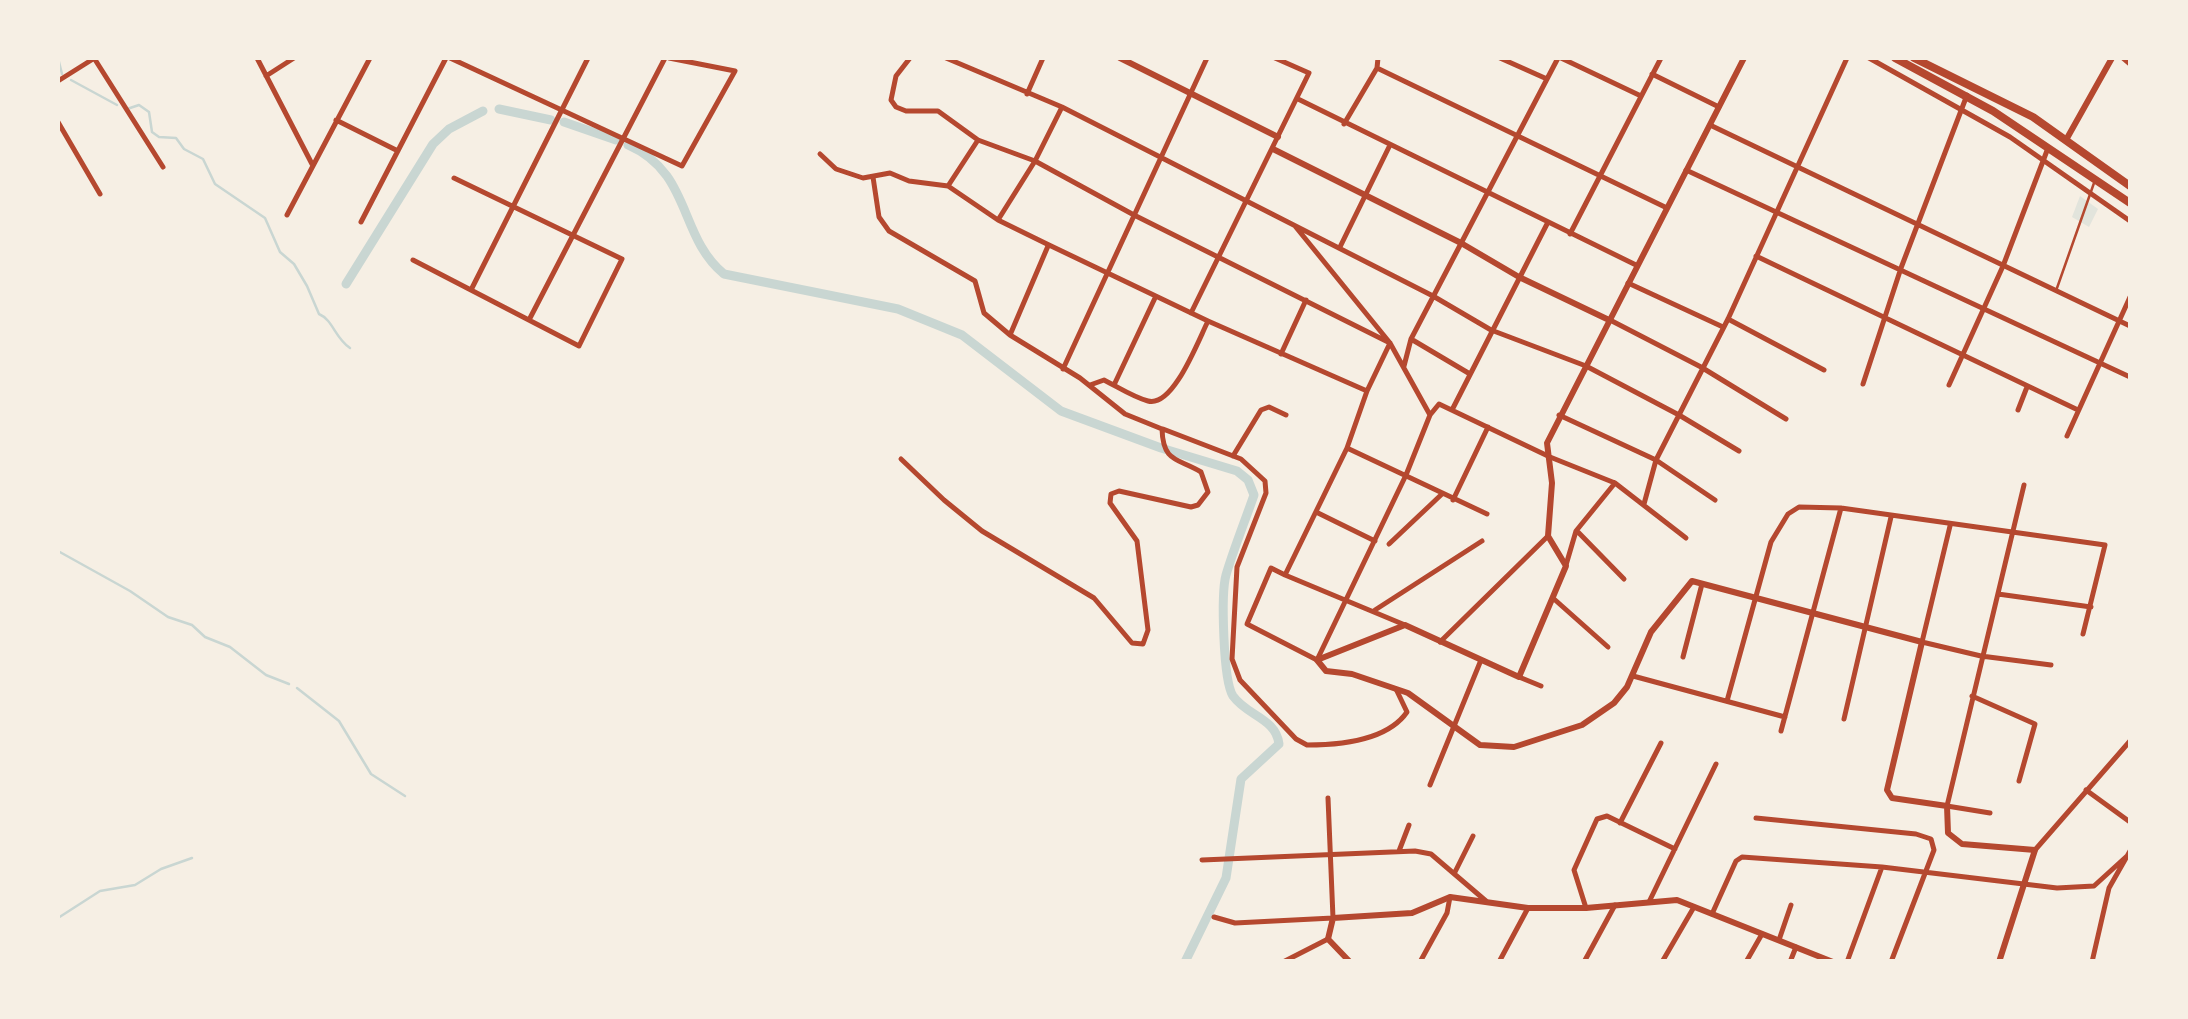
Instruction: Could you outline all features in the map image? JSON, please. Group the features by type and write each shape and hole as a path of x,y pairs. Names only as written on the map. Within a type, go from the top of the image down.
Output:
{"main road":[{"path":"1894,58 1967,95 2130,203"},
{"path":"1918,58 2034,117 2130,186"}],"street":[{"path":"58,81 95,58 163,168"},
{"path":"257,58 312,164"},
{"path":"266,76 294,58"},
{"path":"287,215 370,58"},
{"path":"361,222 448,58 626,137 682,166 735,71 667,58 626,137 571,236 530,320"},
{"path":"471,290 588,58"},
{"path":"910,58 896,76 891,100 896,107 906,111 938,111 978,140 1035,161 1390,344"},
{"path":"946,58 1062,107 1433,296 1491,330 1586,366 1739,451"},
{"path":"1027,94 1043,58"},
{"path":"1120,58 1278,138"},
{"path":"1063,369 1207,58"},
{"path":"1191,313 1309,73 1275,58"},
{"path":"1344,124 1376,68 1377,58"},
{"path":"1500,58 1547,79"},
{"path":"1404,366 1411,339 1560,58 1641,96"},
{"path":"1570,234 1661,58"},
{"path":"1566,566 1548,536 1552,483 1547,443 1744,58"},
{"path":"1644,504 1656,460 1728,319 1847,58"},
{"path":"1869,58 1960,106 2130,220"},
{"path":"2066,140 2112,58"},
{"path":"2122,58 2130,63"},
{"path":"1376,68 1667,208"},
{"path":"1652,74 1719,107"},
{"path":"1863,384 1901,268 1967,95"},
{"path":"1298,99 1636,266"},
{"path":"998,220 1035,161 1062,107"},
{"path":"336,120 398,151"},
{"path":"58,122 100,194"},
{"path":"1710,125 2130,326"},
{"path":"948,186 978,140"},
{"path":"1340,248 1390,146"},
{"path":"1949,385 1985,310 2049,146"},
{"path":"1273,149 1460,243 1519,278 1701,367 1786,418"},
{"path":"820,154 836,170 863,178 890,172 909,181 948,186 998,220 1048,245 1367,391"},
{"path":"1686,170 2130,377"},
{"path":"873,176 878,217 888,231 975,281 984,313 1010,335 1090,385 1125,414 1233,456 1260,473 1266,493 1236,567 1232,659 1240,680 1306,746 1375,736 1400,722 1407,712 1396,689"},
{"path":"413,260 579,346 622,259 454,178"},
{"path":"1452,410 1548,224"},
{"path":"1296,226 1390,344 1430,415"},
{"path":"1010,335 1048,245"},
{"path":"1756,256 2078,410"},
{"path":"1628,283 1724,327"},
{"path":"1114,385 1156,297"},
{"path":"2067,436 2130,298"},
{"path":"1281,354 1306,300"},
{"path":"1728,319 1824,370"},
{"path":"1090,385 1104,380 1151,402 1162,401 1173,389 1208,321"},
{"path":"1411,339 1470,374"},
{"path":"1285,575 1347,448 1367,391 1390,344"},
{"path":"2018,410 2027,387"},
{"path":"1317,660 1438,404 1615,483 1686,538"},
{"path":"1233,456 1261,410 1269,407 1286,414"},
{"path":"1559,416 1656,460 1715,500"},
{"path":"1452,500 1488,427"},
{"path":"902,458 944,500 982,530 1094,598 1124,636 1132,643 1143,644 1148,630 1137,541 1110,504 1111,494 1119,491 1192,507 1208,492 1204,476 1168,455 1162,429"},
{"path":"1347,448 1487,514"},
{"path":"1518,677 1554,599 1576,531 1615,483"},
{"path":"2024,484 1946,806 1948,833 1962,844 2035,850"},
{"path":"1389,544 1442,494"},
{"path":"1727,702 1771,542 1788,514 1799,507 1841,508 2105,546 2083,634"},
{"path":"1781,731 1841,508"},
{"path":"1316,512 1375,541"},
{"path":"1844,719 1891,516"},
{"path":"1950,526 1887,790 1892,798 1990,813"},
{"path":"1576,531 1624,579"},
{"path":"1440,642 1548,536"},
{"path":"1374,610 1482,541"},
{"path":"1541,686 1271,568 1247,624 1317,660 1326,671 1352,674 1408,693 1480,745 1490,748 1530,742 1582,725 1614,703 1632,676 1651,632 1692,582 1982,656 2051,664"},
{"path":"1683,657 1702,584"},
{"path":"1998,594 2091,607"},
{"path":"1554,599 1608,647"},
{"path":"1317,660 1405,625"},
{"path":"1430,785 1481,660"},
{"path":"1632,676 1784,717"},
{"path":"1972,696 2035,724 2019,781"},
{"path":"1999,962 2035,850 2130,741"},
{"path":"1620,822 1661,743"},
{"path":"1648,902 1716,764"},
{"path":"2086,790 2130,822"},
{"path":"1283,962 1328,939 1334,918 1328,798"},
{"path":"1586,908 1574,870 1597,819 1607,816 1675,849"},
{"path":"1756,818 1916,834 1931,839 1934,850 1891,962"},
{"path":"1400,851 1409,824"},
{"path":"1455,872 1473,836"},
{"path":"1202,860 1329,852 1431,854 1486,901"},
{"path":"1712,914 1736,860 1742,857 1882,866 2026,885 2094,886 2129,853"},
{"path":"2092,962 2109,888 2129,853"},
{"path":"1847,962 1882,866"},
{"path":"1420,962 1450,898"},
{"path":"1214,917 1236,922 1412,914 1450,898 1528,908 1586,908 1677,900 1834,962"},
{"path":"1779,940 1791,905"},
{"path":"1584,962 1615,906"},
{"path":"1662,962 1694,906"},
{"path":"1500,962 1528,908"},
{"path":"1746,962 1762,933"},
{"path":"1328,939 1350,962"},
{"path":"1790,962 1796,946"}],"lane":[{"path":"2057,290 2089,190 2097,178"}],"shaded area":[{"path":"2080,196 2098,209 2089,227 2072,217"}],"waterway":[{"path":"58,58 62,74"},
{"path":"71,80 117,105"},
{"path":"127,109 139,105 149,112 152,132 159,137 176,138 184,149 203,159 215,184 265,218 280,252 294,264 319,314 350,348"},
{"path":"499,109 551,120"},
{"path":"346,284 433,144 449,129 483,111"},
{"path":"564,122 616,140"},
{"path":"628,145 664,172 699,242 724,274 898,309 962,335 1061,411 1237,471 1248,480 1254,495 1224,585 1227,673 1233,696 1273,728 1279,744 1241,779 1226,878 1185,962"},
{"path":"58,551 168,617 192,625 205,637 230,647 266,675 289,684"},
{"path":"297,688 339,721 371,774 405,796"},
{"path":"58,918 100,891 135,885 161,869 192,858"}]}
